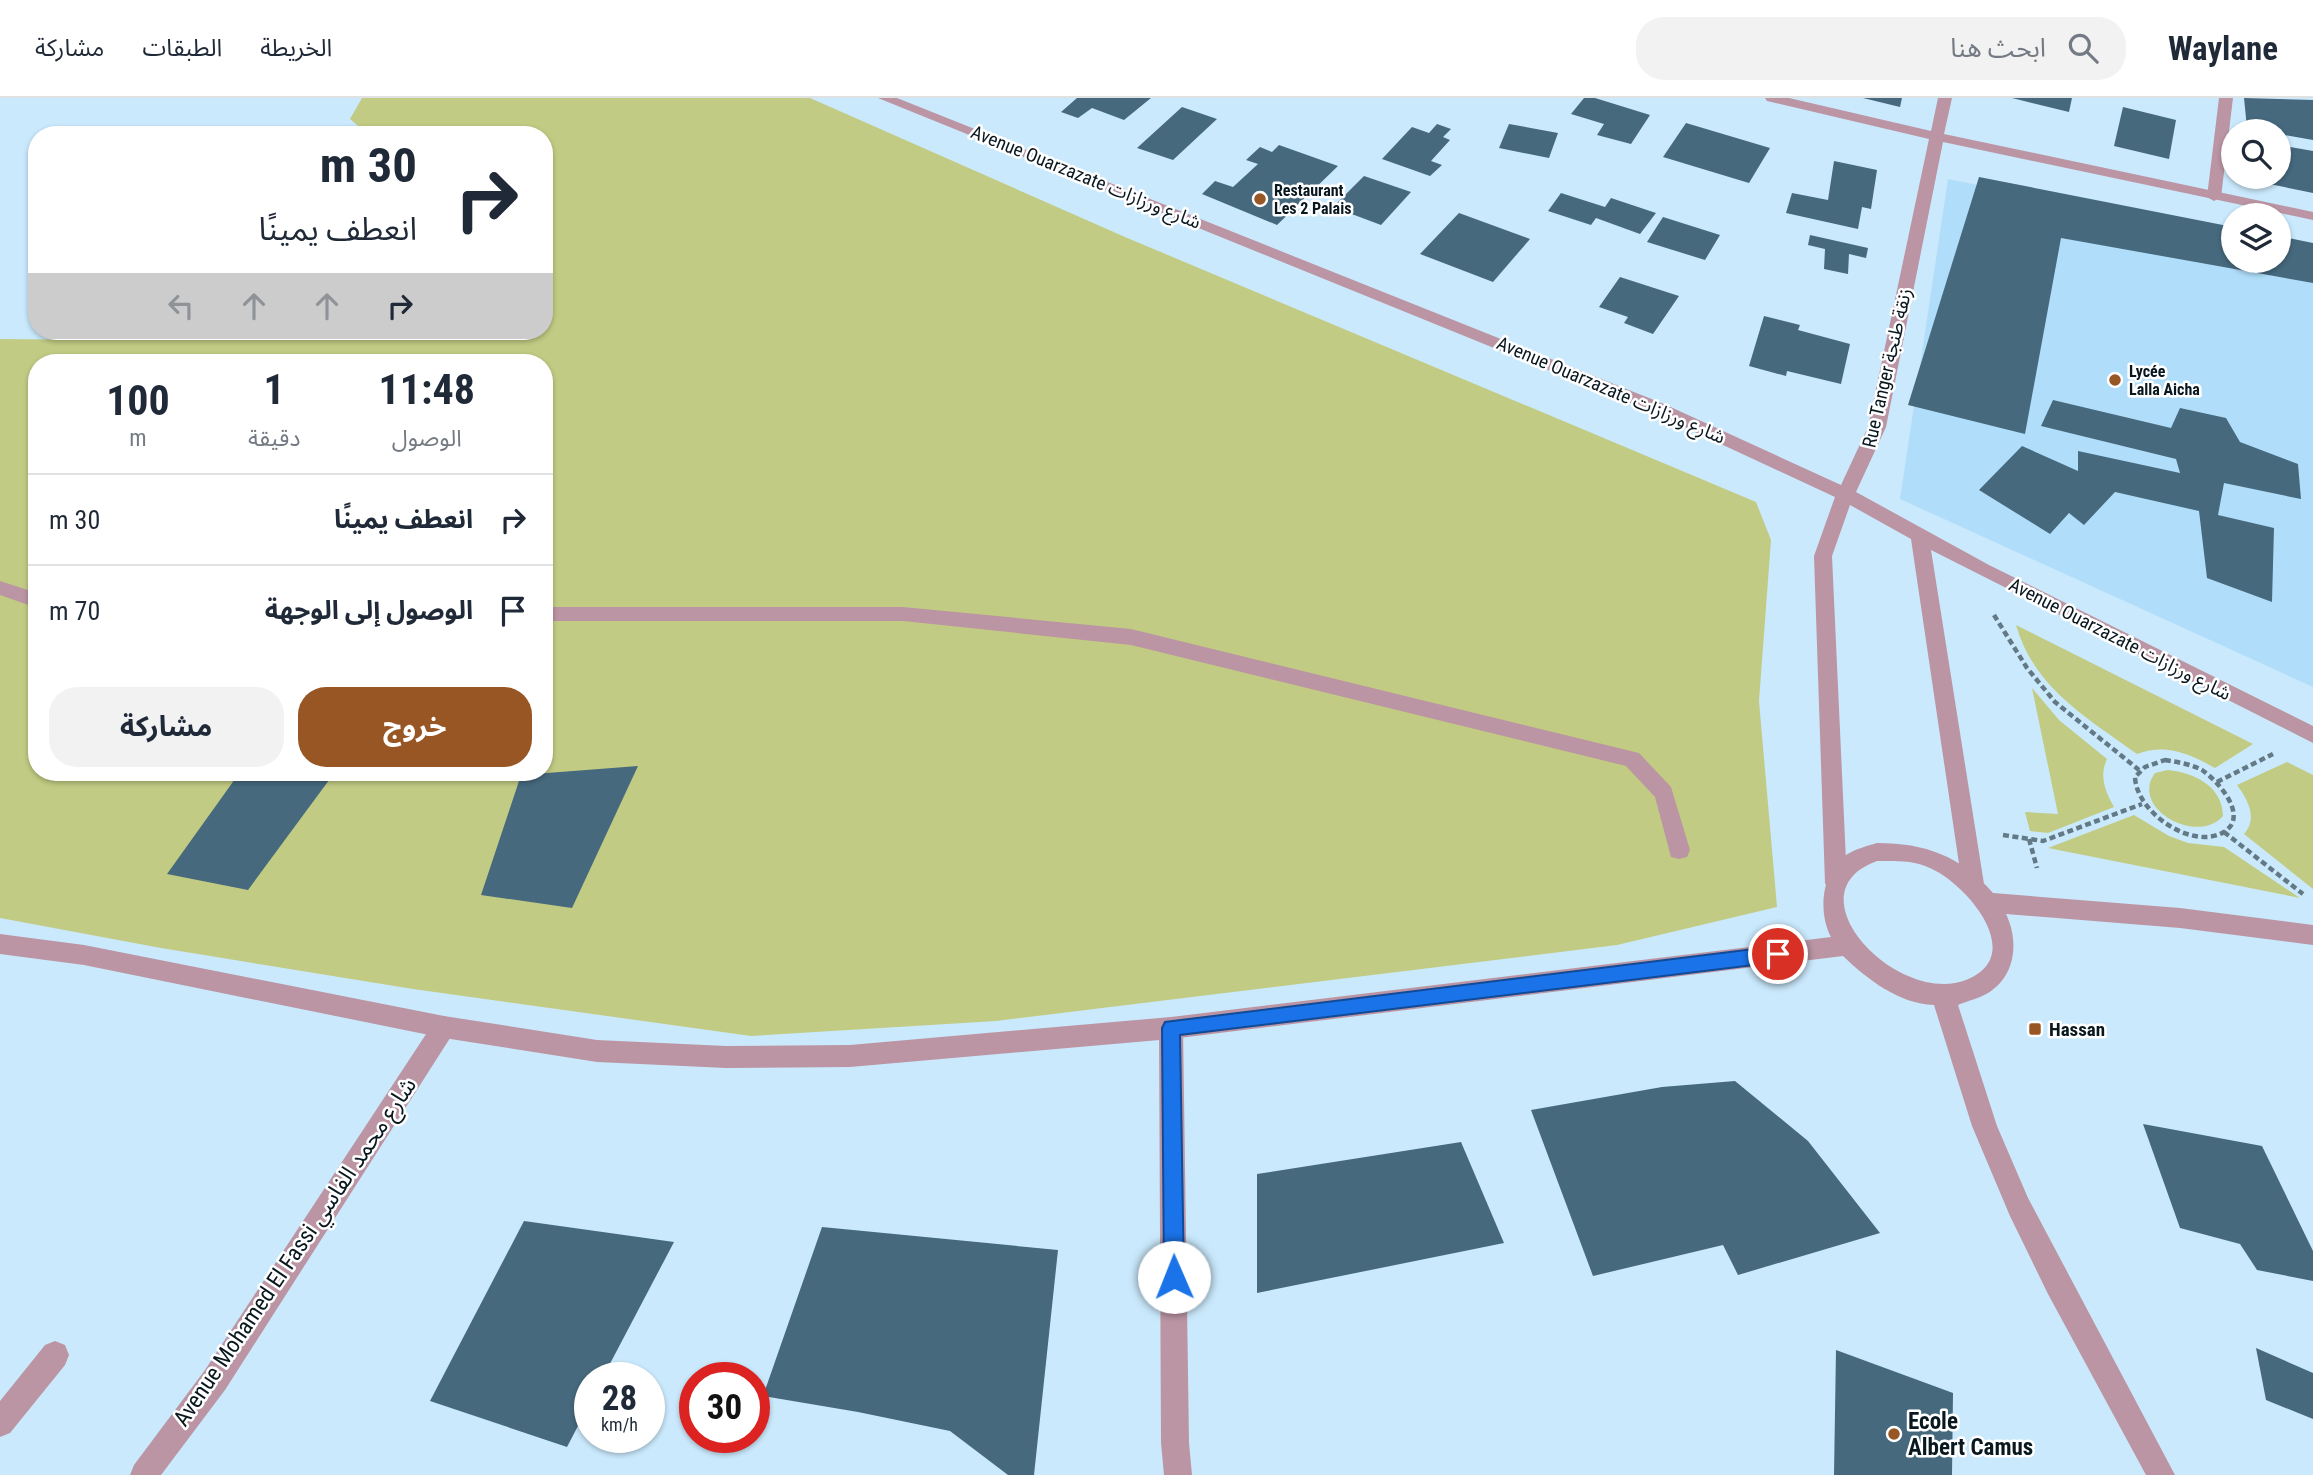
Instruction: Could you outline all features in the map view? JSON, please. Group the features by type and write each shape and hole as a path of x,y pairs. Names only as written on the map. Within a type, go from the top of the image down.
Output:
{"street":[{"name":"Avenue Ouarzazate شارع ورزازات","path":"885,98 1569,370 1681,418 1845,494 1983,570 2312,735"},
{"path":"1772,98 1937,137 2313,216"},
{"name":"Rue Tanger زنقة طنجة","path":"1836,883 1823,556 1827,534 1845,494 1865,461 1877,427 1945,98"},
{"path":"2214,197 2225,98"},
{"path":"1920,536 1973,884"},
{"path":"0,588 28,598"},
{"path":"553,614 903,614 1131,637 1632,759 1664,793 1679,850"},
{"path":"1877,852 1909,852 1942,862 1973,884 1990,903 2002,930 2003,956 1993,977 1972,992 1943,996 1917,993 1890,982 1867,965 1848,945 1834,913 1836,883 1852,862 1877,852"},
{"path":"1990,903 2180,918 2313,935"},
{"path":"0,944 84,955 444,1027 597,1051 726,1057 850,1056 1171,1028 1848,945"},
{"path":"1943,996 1983,1122 2002,1170 2053,1273 2161,1475"},
{"name":"Avenue Mohamed El Fassi شارع محمد الفاسي","path":"144,1475 215,1380 444,1027"},
{"path":"1171,1028 1175,1443 1178,1475"},
{"path":"0,1423 55,1355"},
{"path":"1162,1475 1175,1443"}],"path":[{"path":"1983,570 1987,604 2033,677 2071,717 2139,770"},
{"path":"2217,782 2312,735"},
{"path":"2165,760 2201,770 2217,782 2229,796 2234,810 2232,822 2224,832 2210,836 2193,836 2173,830 2142,804 2135,786 2139,770 2150,762 2165,760"},
{"path":"1965,830 2043,841 2142,804"},
{"path":"2224,832 2313,902"}],"shaded area":[{"name":"Lycée Lalla Aicha","path":"1948,179 2221,235 2221,273 2291,273 2291,258 2313,253 2313,687 1900,499"}],"green space":[{"path":"362,98 810,98 1125,237 1756,502 1771,540 1759,701 1777,907 1617,945 996,1021 751,1036 413,989 161,948 0,918 0,339 553,340 553,126 358,126 350,119"},
{"path":"2016,625 2253,744 2215,768 2196,758 2168,750 2137,754 2064,700 2035,667"},
{"path":"2032,688 2059,720 2107,759 2103,771 2104,783 2114,807 2048,833 2030,831 2025,812 2058,814"},
{"path":"2287,762 2313,775 2313,889 2244,834 2251,815 2248,803 2237,785"},
{"path":"2168,770 2188,774 2205,783 2218,797 2223,816 2212,824 2198,827 2183,825 2158,810 2151,799 2149,786 2155,773"},
{"path":"2134,815 2169,836 2188,843 2224,847 2300,898 2048,848"}],"building":[{"path":"1077,98 1151,98 1124,120 1092,108 1078,118 1061,112"},
{"path":"1584,98 1595,98 1650,115 1631,144 1597,135 1604,124 1571,114"},
{"path":"1863,98 1902,98 1900,107"},
{"path":"2012,98 2072,98 2069,112"},
{"path":"2244,98 2313,100 2313,140 2291,136 2291,119 2246,119"},
{"path":"1182,107 1217,119 1173,160 1137,148"},
{"path":"2123,107 2176,120 2169,159 2114,146"},
{"path":"1686,123 1770,148 1749,183 1663,157"},
{"path":"1437,124 1451,129 1443,137 1450,140 1431,161 1442,165 1430,176 1382,159 1412,127 1429,133"},
{"path":"1509,124 1558,133 1549,158 1499,148"},
{"path":"1279,145 1338,166 1277,225 1202,194 1215,181 1233,187 1258,164 1246,160 1260,147 1272,152"},
{"path":"2291,147 2313,151 2313,193 2291,188"},
{"path":"1834,161 1877,170 1871,209 1862,207 1858,229 1786,213 1792,193 1828,200"},
{"path":"1364,176 1411,192 1381,225 1333,207"},
{"path":"1979,177 2221,225 2221,267 2061,238 2025,434 1908,405"},
{"path":"1561,193 1605,207 1611,198 1656,213 1640,234 1596,218 1591,225 1548,211"},
{"path":"1459,213 1530,239 1493,282 1420,254"},
{"path":"1663,217 1720,235 1705,260 1647,242"},
{"path":"1810,235 1868,248 1866,258 1849,254 1848,274 1824,269 1825,249 1808,245"},
{"path":"2291,239 2313,243 2313,283 2257,273 2291,273"},
{"path":"1620,277 1679,296 1653,334 1624,323 1628,317 1599,307"},
{"path":"1764,316 1800,325 1798,330 1850,344 1841,384 1787,371 1786,376 1749,366"},
{"path":"2053,400 2171,428 2180,408 2226,418 2240,442 2298,464 2301,499 2224,483 2218,515 2274,528 2272,602 2207,578 2199,511 2115,492 2084,525 2069,513 2050,534 1979,490 2022,446 2078,471 2078,451 2180,473 2176,459 2041,426"},
{"path":"638,766 572,908 481,895 519,781 553,781 553,773"},
{"path":"234,781 328,781 248,890 167,874"},
{"path":"1735,1081 1808,1141 1880,1233 1738,1275 1723,1245 1593,1276 1531,1110 1662,1087"},
{"path":"2143,1124 2262,1146 2313,1251 2313,1281 2257,1270 2240,1244 2180,1228"},
{"path":"1461,1142 1504,1243 1257,1293 1257,1174"},
{"path":"524,1221 674,1242 611,1362 574,1362 574,1434 567,1447 430,1401"},
{"path":"822,1227 1058,1250 1034,1475 1008,1475 950,1431 770,1397 770,1376"},
{"path":"2256,1348 2313,1373 2313,1419 2266,1400"},
{"name":"Ecole Albert Camus","path":"1836,1350 1953,1393 1952,1475 1834,1475"}],"place":[{"name":"Restaurant Les 2 Palais","path":"1260,199"},
{"name":"Lycée Lalla Aicha","path":"2115,380"},
{"name":"Hassan","path":"2035,1029"},
{"name":"Ecole Albert Camus","path":"1894,1434"}],"route":[{"path":"1174,1277 1171,1028 1778,954"}]}
